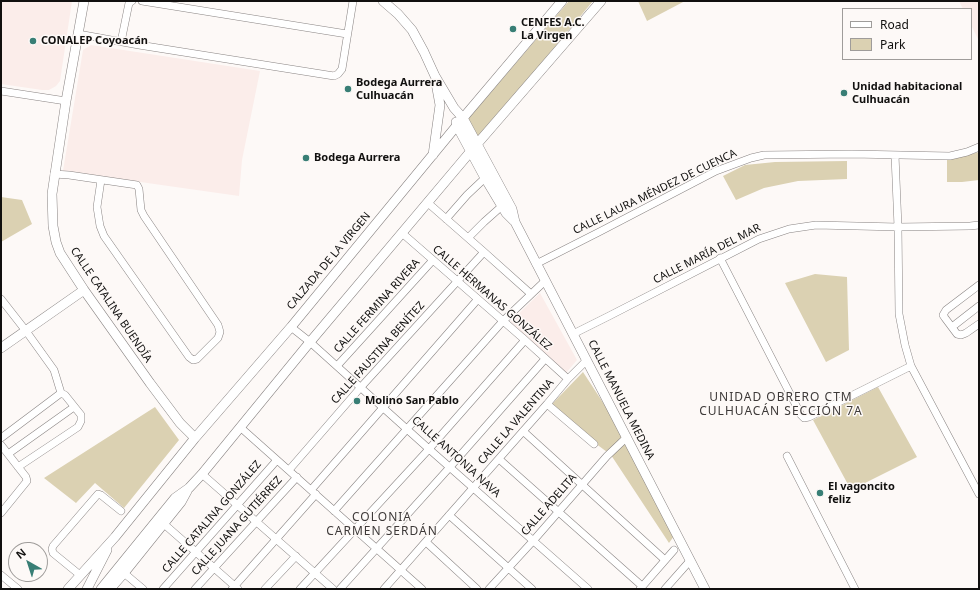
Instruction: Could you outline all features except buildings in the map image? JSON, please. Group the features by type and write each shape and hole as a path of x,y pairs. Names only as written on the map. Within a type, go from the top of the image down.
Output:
{"street":[{"name":"CALLE CATALINA BUENDÍA","path":"84,1 54,174 52,206 53,226 56,242 60,253 84,290 166,406 195,438"},
{"path":"121,42 129,3 132,1"},
{"path":"142,1 347,34"},
{"path":"78,34 334,76 342,69 353,1"},
{"path":"383,1 398,14 412,30 435,76 454,108 464,118 512,209 515,222"},
{"name":"CALZADA DE LA VIRGEN","path":"68,589 115,537 195,438 291,326 562,1"},
{"path":"101,589 175,498 189,488 202,474 310,342 471,151 601,1"},
{"path":"433,156 440,105 435,76"},
{"path":"1,91 66,100"},
{"path":"454,108 457,126 506,213 515,222"},
{"name":"CALLE LAURA MÉNDEZ DE CUENCA","path":"536,264 716,171 750,158 764,155 845,154 950,156 967,152 979,147"},
{"path":"895,155 899,314 905,344 911,366 979,494"},
{"path":"54,174 69,175 137,185 139,189 140,210 218,325 220,332 218,338 198,359 193,360 189,357 104,236 100,226 97,207 101,180"},
{"path":"446,219 467,195 485,178"},
{"path":"428,203 531,294"},
{"path":"468,238 502,206"},
{"name":"CALLE MANUELA MEDINA","path":"515,222 705,589"},
{"name":"CALLE MARÍA DEL MAR","path":"573,334 759,239 789,229 816,225 898,227 979,225"},
{"name":"CALLE HERMANAS GONZÁLEZ","path":"402,233 568,379"},
{"name":"CALLE FAUSTINA BENÍTEZ","path":"289,470 361,387 484,252"},
{"path":"720,258 801,415 804,418 809,417 911,366"},
{"name":"CALLE FERMINA RIVERA","path":"337,366 433,260"},
{"path":"334,511 503,321 546,281"},
{"path":"979,285 946,310 943,315 958,334 961,335 979,324"},
{"path":"1,348 84,290"},
{"path":"1,300 26,331 54,370 61,393 65,395 81,415 82,420 78,426 18,467"},
{"path":"164,524 235,588 383,408 478,300"},
{"path":"952,327 979,306"},
{"name":"CALLE ANTONIA NAVA","path":"291,326 588,589"},
{"path":"300,589 525,340"},
{"path":"340,589 545,359"},
{"name":"CALLE LA VALENTINA","path":"384,589 568,379 587,360"},
{"path":"1,438 61,393"},
{"path":"547,404 594,444"},
{"path":"8,454 74,407"},
{"path":"240,427 422,589"},
{"path":"523,431 665,560"},
{"name":"CALLE ADELITA","path":"489,589 607,456 626,437"},
{"path":"1,445 26,476 26,481 1,513"},
{"path":"787,456 855,589"},
{"path":"499,459 641,588 674,550"},
{"name":"CALLE CATALINA GONZÁLEZ","path":"163,589 277,460"},
{"path":"202,474 332,589"},
{"name":"CALLE JUANA GUTIÉRREZ","path":"195,589 296,477"},
{"path":"110,589 164,524 181,502 189,488"},
{"path":"80,575 53,553 53,546 98,494 121,511"},
{"path":"449,515 532,589"},
{"name":"CALZADA DE LA VIRGEN","path":"87,589 115,537"},
{"path":"426,542 477,589"},
{"path":"265,589 296,556"},
{"path":"665,589 688,563"},
{"path":"124,573 143,589"},
{"path":"1,575 18,589"}],"shaded area":[{"name":"CONALEP Coyoacán","path":"1,1 72,1 60,81 56,86 49,90 42,90 1,84"},
{"path":"959,1 979,1 979,41 972,27 972,8 962,8"},
{"path":"91,45 260,71 242,160 239,196 63,171 83,50"},
{"path":"540,293 577,360 566,373 510,322"}],"green space":[{"path":"569,1 593,1 479,138 467,120"},
{"path":"638,1 685,1 647,21"},
{"path":"979,152 979,180 947,182 947,160"},
{"path":"847,161 847,179 798,181 764,188 736,200 723,176 745,165 775,162"},
{"path":"1,197 22,200 32,224 1,242"},
{"path":"815,274 847,277 849,350 826,362 785,283"},
{"path":"583,372 619,427 674,536 669,543 611,455 595,443 552,404"},
{"path":"878,387 917,457 851,490 813,420"},
{"path":"155,407 179,440 124,508 95,483 76,503 44,478"}],"place":[{"name":"CENFES A.C. La Virgen","path":"513,29"},
{"name":"CONALEP Coyoacán","path":"33,41"},
{"name":"Bodega Aurrera Culhuacán","path":"348,89"},
{"name":"Unidad habitacional Culhuacán","path":"844,93"},
{"name":"Bodega Aurrera","path":"306,158"},
{"name":"Molino San Pablo","path":"357,401"},
{"name":"El vagoncito feliz","path":"820,493"}],"district":[{"name":"UNIDAD OBRERO CTM CULHUACÁN SECCIÓN 7A","path":"781,405"},
{"name":"COLONIA CARMEN SERDÁN","path":"382,525"}]}
